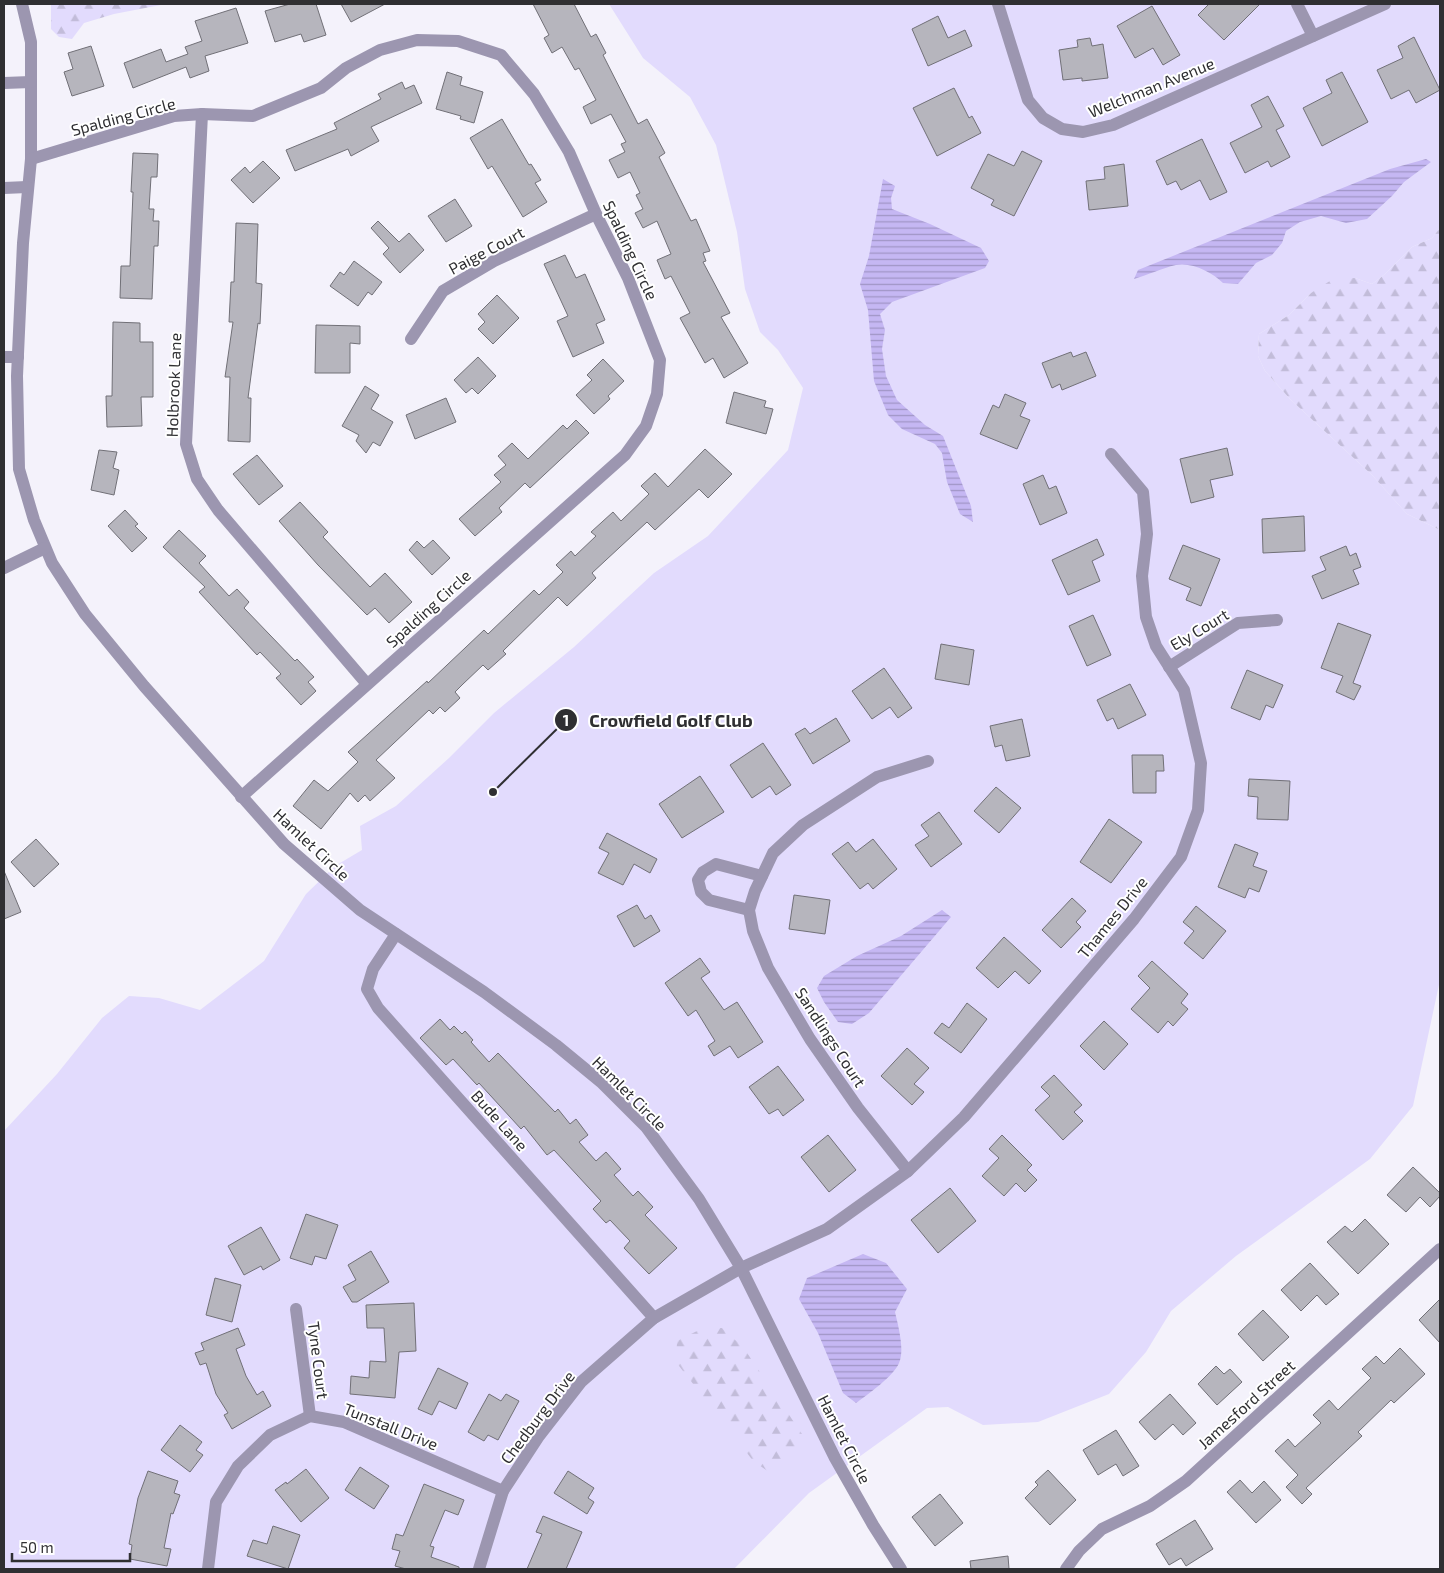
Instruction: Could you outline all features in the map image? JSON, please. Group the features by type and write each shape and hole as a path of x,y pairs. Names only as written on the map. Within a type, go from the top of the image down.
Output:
{"street":[{"name":"Hamlet Circle","path":"22,4 32,42 31,158 23,244 18,357 19,469 34,520 52,563 85,614 144,686 284,844 360,910 484,992 556,1045 601,1082 646,1127 699,1198 741,1268 834,1458 901,1569"},
{"name":"Welchman Avenue","path":"998,4 1028,100 1043,118 1062,129 1083,132 1112,125 1385,4"},
{"path":"1297,4 1313,36"},
{"name":"Spalding Circle","path":"31,158 174,116 202,114 253,116 321,88 346,68 380,50 417,40 458,41 501,55 534,94 569,152 596,214 628,278 660,360 657,394 646,426 625,455 241,797"},
{"path":"4,83 31,82"},
{"name":"Holbrook Lane","path":"202,114 186,444 197,479 218,510 367,684"},
{"path":"4,188 27,187"},
{"name":"Paige Court","path":"411,339 443,292 494,261 596,214"},
{"path":"4,357 18,357"},
{"name":"Thames Drive","path":"741,1268 827,1229 908,1171 964,1117 1134,919 1181,857 1198,810 1201,763 1184,690 1156,646 1146,617 1142,576 1147,534 1143,492 1111,454"},
{"path":"4,568 45,548"},
{"name":"Ely Court","path":"1169,667 1238,623 1277,620"},
{"path":"762,876 716,864 703,872 698,880 702,892 709,900 749,910 773,853 803,825 878,777 928,761"},
{"name":"Sandlings Court","path":"749,910 752,931 768,968 810,1039 858,1108 908,1171"},
{"name":"Bude Lane","path":"396,934 373,969 367,989 378,1008 654,1318"},
{"name":"Jamesford Street","path":"1066,1569 1079,1551 1102,1530 1150,1506 1186,1481 1440,1249"},
{"name":"Chedburg Drive","path":"479,1569 502,1491 539,1436 581,1382 654,1318 741,1268"},
{"name":"Tyne Court","path":"296,1309 310,1416"},
{"path":"208,1569 216,1502 238,1466 270,1435 310,1416"},
{"name":"Tunstall Drive","path":"310,1416 344,1422 502,1491"}],"green space":[{"path":"51,4 166,4 114,14 84,23 72,39 59,37 51,29"},
{"path":"609,4 1440,4 1440,228 1432,238 1412,247 1372,284 1355,278 1311,293 1289,315 1259,334 1258,356 1265,371 1290,399 1372,475 1407,514 1440,530 1440,980 1413,1106 1370,1159 1236,1256 1171,1311 1146,1352 1109,1394 1038,1422 983,1425 948,1407 927,1408 809,1493 734,1569 4,1569 4,1131 57,1074 102,1018 129,996 159,998 200,1010 264,961 306,894 335,866 362,850 360,826 396,806 449,758 494,713 574,647 654,573 708,536 788,450 803,388 778,350 760,332 745,289 737,232 716,145 690,97 643,58"},
{"path":"1440,228 1440,530 1407,514 1372,475 1290,399 1265,371 1258,356 1259,334 1289,315 1311,293 1333,279 1355,278 1372,284 1412,247 1432,238"},
{"path":"722,1328 743,1347 802,1434 793,1461 774,1475 754,1462 676,1362 677,1341 701,1329"}],"shaded area":[{"path":"1426,159 1431,162 1404,182 1367,219 1346,223 1321,216 1300,222 1286,231 1282,243 1272,255 1256,263 1238,284 1223,283 1213,275 1195,266 1182,264 1134,279 1138,270 1390,169"},
{"path":"883,179 895,186 891,198 892,209 930,224 981,248 989,261 985,268 892,302 880,314 885,330 882,349 886,376 897,400 925,425 943,436 971,506 973,522 960,514 947,482 942,453 935,444 902,429 888,415 874,381 868,310 860,284 869,256"},
{"path":"942,910 951,917 869,1013 852,1024 838,1022 817,988 824,976 857,956 901,936"},
{"path":"863,1254 886,1263 907,1289 895,1312 901,1345 899,1363 892,1374 856,1403 843,1393 818,1333 799,1299 807,1278"}],"building":[{"path":"290,4 316,4 326,35 304,42 301,34 275,42 265,11"},
{"path":"341,4 385,4 351,22"},
{"path":"533,4 574,4 591,37 596,34 606,53 603,55 638,124 647,119 665,153 659,157 691,221 696,219 710,251 703,253 706,261 703,262 730,313 721,317 748,363 724,378 713,358 705,363 680,318 690,313 671,276 665,279 657,260 671,254 657,221 643,228 635,213 643,209 636,195 640,193 630,172 618,178 609,160 625,152 621,144 626,142 611,114 591,124 583,107 596,100 579,68 575,70 562,47 552,53 544,38 549,35"},
{"path":"1209,4 1260,4 1224,40 1198,15"},
{"path":"1152,6 1180,55 1163,65 1153,48 1135,58 1117,26"},
{"path":"236,8 248,43 205,56 209,71 190,78 186,67 133,88 124,63 161,49 166,62 188,54 185,47 202,41 195,21"},
{"path":"938,16 948,38 965,30 972,46 928,66 912,29"},
{"path":"1414,37 1440,90 1416,103 1409,90 1391,99 1377,70 1403,58 1398,46"},
{"path":"1090,38 1092,46 1103,44 1108,78 1082,81 1082,78 1063,80 1059,50 1078,47 1077,40"},
{"path":"91,46 104,86 72,96 64,72 73,69 68,53"},
{"path":"447,72 462,77 460,85 483,92 474,123 460,119 461,116 436,109"},
{"path":"1342,72 1368,122 1322,146 1303,108 1332,93 1326,80"},
{"path":"402,82 405,89 414,85 422,103 371,127 379,141 351,156 348,149 295,171 286,150 337,129 334,123 381,99 378,94"},
{"path":"954,88 969,118 972,116 981,133 937,156 913,108"},
{"path":"1268,96 1284,126 1276,130 1290,157 1271,167 1268,161 1245,173 1230,143 1262,127 1251,105"},
{"path":"502,119 529,165 531,164 541,180 535,183 547,202 523,217 492,166 488,169 470,138"},
{"path":"1202,139 1227,192 1210,200 1200,180 1181,190 1176,181 1167,185 1156,161"},
{"path":"1022,151 1042,161 1014,216 991,205 994,200 971,188 988,154 1014,166"},
{"path":"133,153 158,154 157,177 151,177 149,209 154,209 153,221 159,221 158,246 154,246 152,299 120,298 121,266 130,266"},
{"path":"263,161 280,178 253,203 231,180 245,167 250,173"},
{"path":"1124,164 1128,206 1089,210 1086,181 1105,179 1104,167"},
{"path":"455,199 472,226 446,242 428,216"},
{"path":"378,221 399,242 409,233 424,250 400,273 383,254 389,248 371,228"},
{"path":"236,223 258,224 256,283 262,284 260,324 258,323 248,398 251,398 250,442 228,441 230,377 225,377 233,322 229,322 231,282 234,282"},
{"path":"565,255 576,278 585,274 605,320 596,324 604,343 573,357 557,321 568,316 544,264"},
{"path":"354,261 382,282 372,295 368,292 358,306 330,286 340,272 344,275"},
{"path":"497,295 519,318 493,344 478,329 485,322 478,314"},
{"path":"113,322 140,323 140,342 153,342 153,397 141,397 142,426 107,427 106,396 112,396"},
{"path":"316,325 360,326 360,344 350,343 350,373 315,373"},
{"path":"1071,352 1073,357 1086,352 1096,376 1062,390 1060,384 1052,388 1042,363"},
{"path":"478,357 496,376 478,394 472,388 466,393 454,380"},
{"path":"603,359 624,381 608,396 610,399 594,414 576,395 592,380 587,375"},
{"path":"365,386 379,395 371,409 393,422 380,446 373,442 366,453 356,441 359,435 342,426"},
{"path":"734,392 766,401 764,407 773,409 766,434 726,423"},
{"path":"1005,394 1026,403 1020,416 1030,420 1017,449 980,434 993,405 999,408"},
{"path":"446,398 456,422 415,439 406,415"},
{"path":"576,420 589,433 530,488 525,483 499,508 502,512 475,536 459,519 501,482 494,475 506,465 498,456 512,443 528,459 563,425 567,429"},
{"path":"1227,448 1233,475 1210,480 1214,497 1191,503 1180,459"},
{"path":"705,449 732,474 708,498 699,489 655,530 647,522 592,573 596,578 567,606 558,597 503,651 506,654 488,670 483,665 455,692 460,698 445,712 440,707 433,714 429,710 376,760 395,778 370,801 365,795 358,802 350,793 321,829 293,806 314,780 328,791 358,762 348,752 427,681 428,683 484,630 488,634 534,590 539,595 563,572 556,565 571,551 575,556 596,536 591,532 613,512 621,521 649,494 641,486 655,473 668,487"},
{"path":"99,450 117,452 113,468 119,470 114,495 91,490"},
{"path":"257,455 283,486 259,505 233,474"},
{"path":"1043,475 1049,489 1056,486 1067,513 1040,525 1023,484"},
{"path":"300,502 328,532 323,537 370,587 385,573 412,602 389,623 375,608 367,615 318,565 279,521"},
{"path":"125,510 138,524 135,526 147,538 132,552 108,526"},
{"path":"1304,516 1305,551 1263,553 1262,519"},
{"path":"179,530 206,556 199,563 229,596 237,589 249,602 244,608 295,661 297,659 314,677 308,682 316,691 301,705 276,678 281,674 260,652 257,655 199,592 205,587 163,547"},
{"path":"1097,539 1104,555 1092,561 1100,581 1068,595 1052,560"},
{"path":"433,540 450,558 432,575 409,550 417,541 424,548"},
{"path":"1183,545 1220,559 1201,606 1186,600 1191,588 1169,579"},
{"path":"1346,546 1350,556 1356,553 1361,567 1353,570 1359,584 1322,599 1312,576 1326,570 1320,557"},
{"path":"1093,615 1111,655 1087,666 1069,626"},
{"path":"1338,623 1371,635 1353,683 1361,686 1354,700 1336,692 1343,676 1321,668"},
{"path":"941,644 974,650 969,685 935,679"},
{"path":"884,668 912,708 898,718 890,707 872,719 852,691"},
{"path":"1247,670 1283,685 1273,708 1266,705 1260,720 1231,708"},
{"path":"1130,684 1146,715 1118,729 1113,718 1107,721 1097,700"},
{"path":"836,718 850,741 813,764 795,734 805,728 810,734"},
{"path":"1022,719 1030,756 1006,761 1002,745 995,747 990,726"},
{"path":"763,743 791,785 776,795 770,786 752,798 730,765"},
{"path":"1132,755 1163,755 1164,771 1156,771 1156,793 1133,793"},
{"path":"700,776 724,812 682,838 659,804"},
{"path":"1249,779 1290,781 1288,820 1257,819 1258,797 1248,796"},
{"path":"996,787 1021,808 999,833 974,811"},
{"path":"939,812 962,844 931,867 915,845 929,836 921,825"},
{"path":"1109,819 1142,842 1111,883 1080,862"},
{"path":"607,833 657,859 650,873 634,864 623,885 598,873 609,853 599,848"},
{"path":"36,839 59,864 34,887 11,862"},
{"path":"873,839 897,869 873,889 868,883 860,889 832,854 848,842 856,852"},
{"path":"1235,844 1258,853 1253,866 1267,871 1259,892 1249,888 1245,898 1218,887"},
{"path":"4,871 21,912 4,919"},
{"path":"794,895 830,900 825,934 789,929"},
{"path":"1072,898 1086,911 1076,922 1081,927 1061,948 1042,930"},
{"path":"637,905 645,919 651,915 660,931 634,947 617,916"},
{"path":"1196,906 1226,931 1203,959 1184,943 1194,931 1183,922"},
{"path":"1004,937 1041,971 1029,984 1015,971 998,988 976,968"},
{"path":"700,958 710,972 701,978 724,1010 737,1002 763,1042 738,1058 730,1046 714,1056 708,1046 715,1041 696,1010 688,1016 665,983"},
{"path":"1152,961 1188,994 1181,1003 1188,1009 1173,1026 1168,1021 1158,1033 1131,1009 1150,988 1138,976"},
{"path":"967,1003 987,1019 961,1053 934,1033 942,1023 949,1028"},
{"path":"440,1019 450,1030 454,1026 462,1034 465,1031 473,1040 471,1042 489,1062 498,1053 555,1112 558,1109 570,1124 576,1119 588,1135 579,1142 596,1161 606,1152 621,1169 614,1175 633,1196 638,1191 653,1207 645,1215 677,1248 649,1274 624,1248 630,1241 610,1220 606,1223 593,1209 601,1201 554,1150 547,1155 524,1126 521,1129 479,1083 477,1085 453,1059 446,1065 420,1038"},
{"path":"1104,1021 1128,1044 1104,1070 1080,1046"},
{"path":"907,1048 929,1068 914,1084 924,1092 912,1105 881,1076"},
{"path":"778,1066 804,1100 783,1116 778,1109 769,1114 749,1087"},
{"path":"1054,1075 1082,1105 1074,1112 1083,1121 1063,1140 1035,1110 1050,1096 1041,1087"},
{"path":"828,1135 856,1170 829,1192 801,1157"},
{"path":"1002,1135 1032,1165 1027,1170 1037,1180 1025,1192 1016,1183 1004,1196 982,1176 999,1158 989,1149"},
{"path":"1413,1167 1440,1193 1440,1196 1430,1207 1420,1197 1406,1212 1387,1195"},
{"path":"950,1188 976,1221 938,1253 911,1220"},
{"path":"306,1214 338,1225 326,1259 315,1256 312,1265 290,1258"},
{"path":"1365,1219 1389,1244 1358,1274 1327,1242 1345,1226 1352,1232"},
{"path":"261,1227 280,1260 263,1270 261,1266 244,1275 228,1246"},
{"path":"371,1251 389,1282 357,1302 352,1302 343,1287 356,1280 348,1265"},
{"path":"1310,1263 1339,1294 1326,1305 1317,1295 1301,1311 1281,1290"},
{"path":"215,1278 241,1285 232,1322 206,1315"},
{"path":"1440,1299 1440,1343 1419,1320"},
{"path":"414,1303 416,1351 399,1352 395,1398 350,1394 351,1376 369,1378 370,1361 386,1362 384,1328 367,1328 366,1305"},
{"path":"1263,1310 1289,1337 1263,1361 1238,1334"},
{"path":"238,1328 245,1345 236,1349 246,1376 257,1395 263,1391 271,1406 232,1429 224,1415 228,1413 216,1394 206,1363 200,1365 195,1353 204,1350 201,1343"},
{"path":"1400,1348 1425,1374 1394,1403 1391,1400 1358,1432 1362,1436 1306,1488 1312,1494 1302,1504 1286,1487 1298,1475 1275,1451 1288,1439 1295,1447 1321,1423 1313,1415 1329,1400 1338,1410 1371,1378 1362,1369 1376,1356 1384,1364"},
{"path":"1216,1366 1224,1374 1230,1369 1242,1382 1217,1405 1198,1384"},
{"path":"438,1368 468,1383 456,1409 439,1401 432,1415 418,1409"},
{"path":"489,1394 501,1401 506,1394 519,1401 498,1440 488,1435 484,1441 468,1432"},
{"path":"1170,1394 1196,1423 1183,1435 1173,1424 1155,1440 1139,1422"},
{"path":"180,1425 202,1442 196,1450 203,1455 190,1472 161,1450"},
{"path":"1116,1430 1139,1466 1123,1476 1116,1464 1098,1475 1083,1450"},
{"path":"360,1467 389,1486 374,1509 345,1490"},
{"path":"306,1469 329,1498 301,1522 275,1490 286,1482 287,1484"},
{"path":"1048,1470 1076,1500 1050,1525 1025,1498 1038,1485 1035,1482"},
{"path":"148,1471 178,1481 174,1493 180,1495 173,1514 171,1513 164,1548 171,1549 167,1566 130,1559 132,1545 129,1544 138,1498"},
{"path":"568,1471 594,1488 588,1498 594,1502 587,1514 554,1493"},
{"path":"1240,1480 1252,1493 1264,1481 1281,1500 1256,1523 1227,1492"},
{"path":"424,1484 464,1500 458,1515 445,1510 430,1546 434,1547 431,1557 459,1567 459,1569 406,1569 395,1566 400,1551 392,1549 396,1534 403,1536"},
{"path":"940,1494 963,1523 935,1546 912,1517"},
{"path":"543,1516 582,1532 566,1569 527,1569 542,1534 536,1532"},
{"path":"1195,1520 1213,1549 1186,1566 1181,1558 1169,1565 1156,1544"},
{"path":"273,1526 300,1535 288,1569 247,1556 253,1540 267,1544"},
{"path":"1008,1556 1009,1569 971,1569 970,1561"}],"place":[{"name":"Crowfield Golf Club","path":"493,792"}]}
